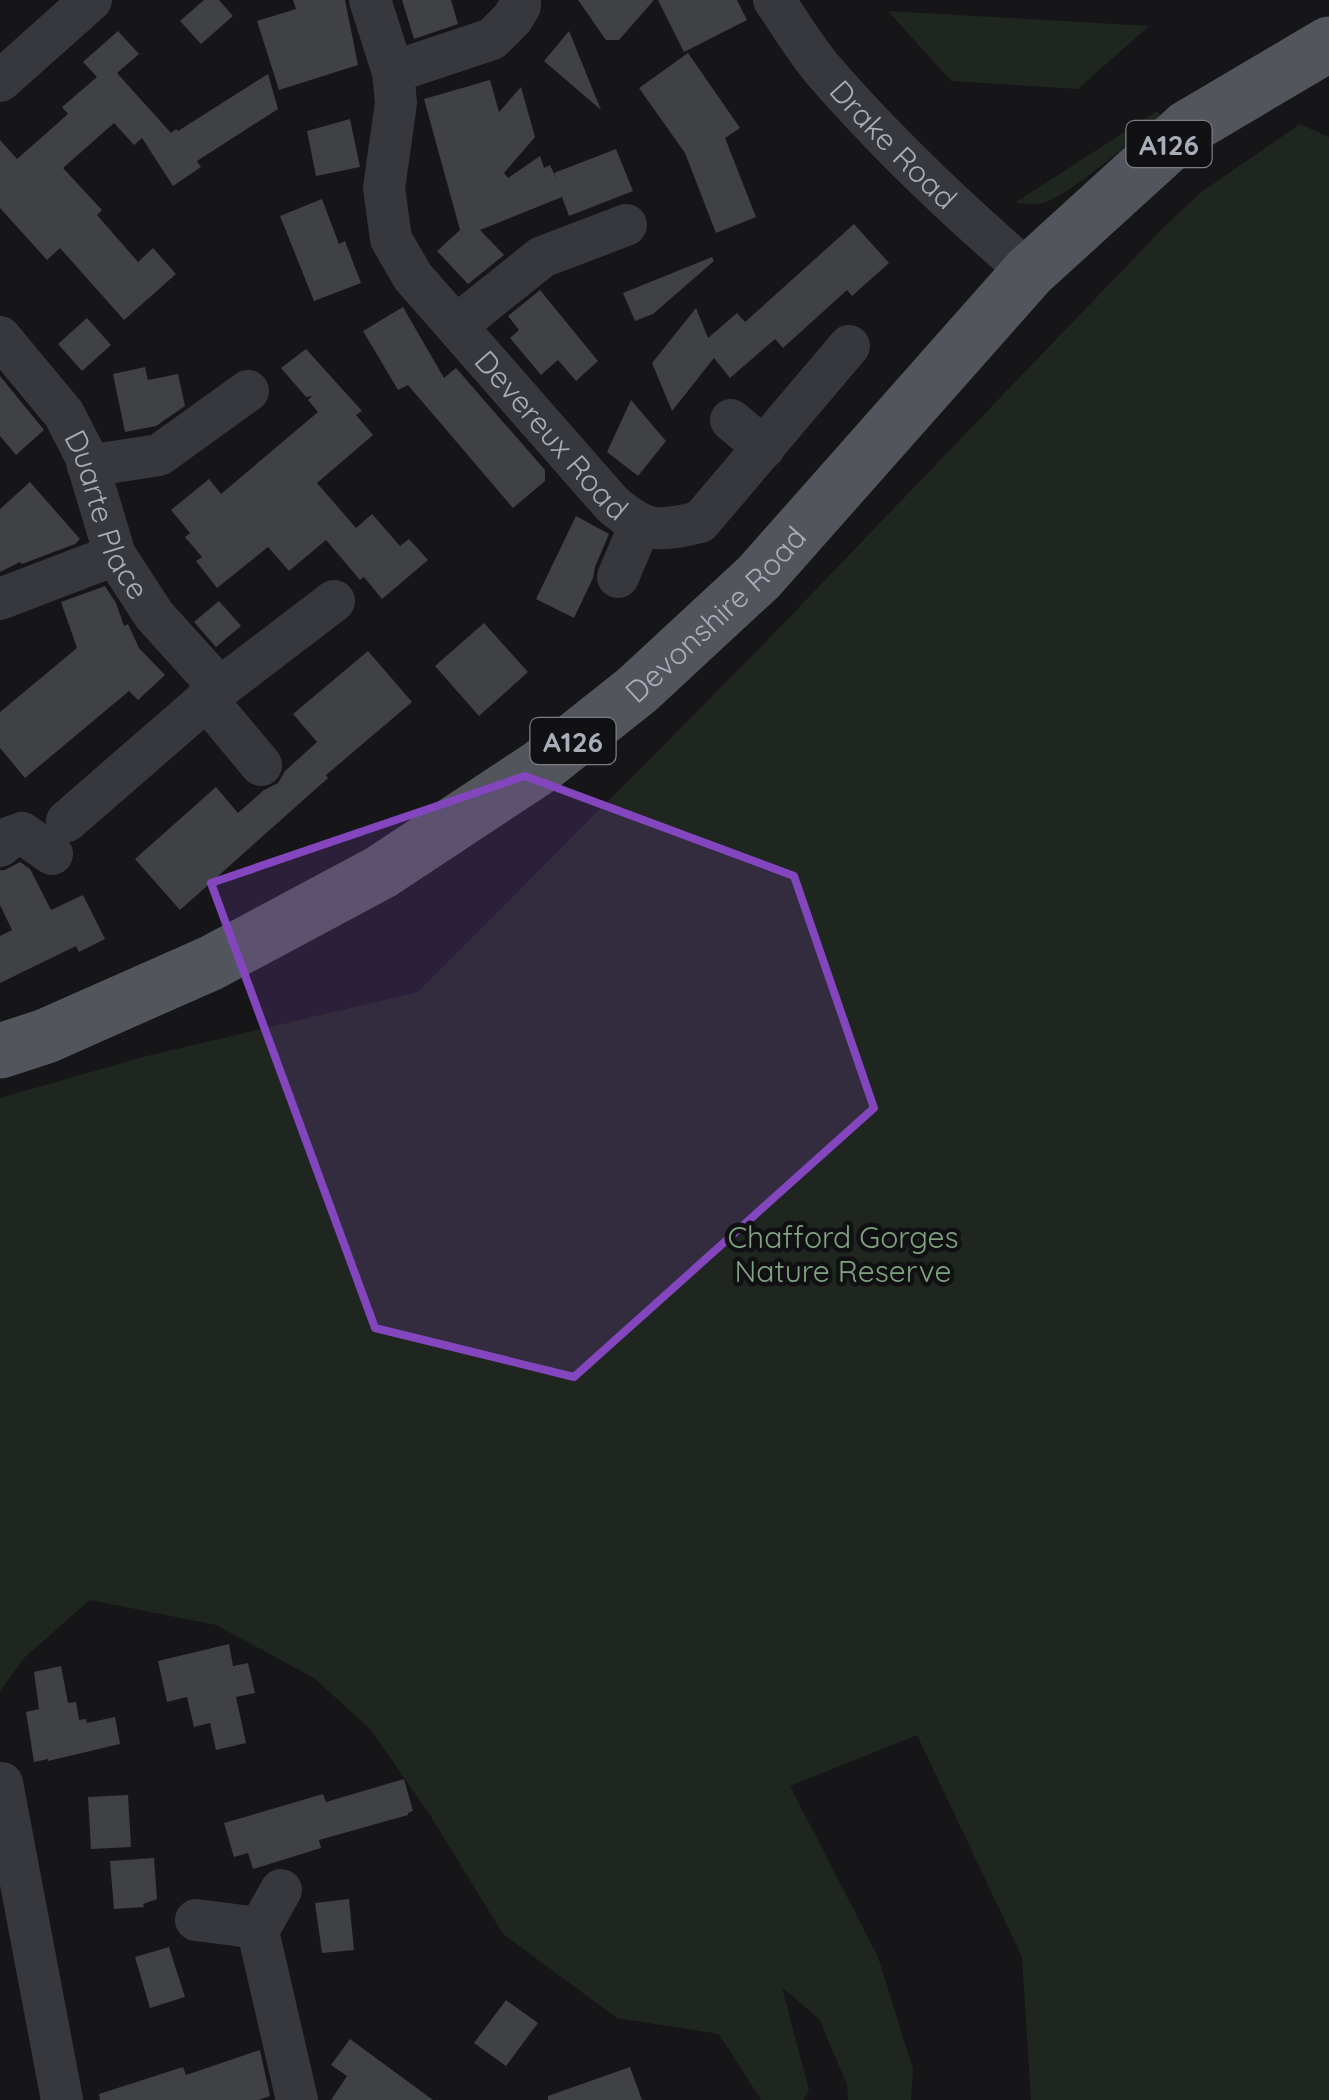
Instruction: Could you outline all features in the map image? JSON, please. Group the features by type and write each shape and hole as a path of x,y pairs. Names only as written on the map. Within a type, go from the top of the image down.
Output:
{"main road":[{"name":"Devonshire Road","path":"0,1051 46,1036 211,964 381,872 540,767 638,690 759,577 1029,272 1187,128 1329,44"}],"street":[{"path":"0,81 91,0"},
{"name":"Devereux Road","path":"370,0 393,72 396,102 384,188 390,239 413,277 612,504 634,524 666,530 700,522 849,346"},
{"path":"393,72 492,39 512,19 520,0"},
{"name":"Drake Road","path":"774,0 821,68 877,128 977,227 1029,272"},
{"path":"457,326 542,257 626,226"},
{"name":"Duarte Place","path":"0,336 64,414 85,455 115,555 262,764"},
{"path":"88,466 159,456 248,392"},
{"path":"731,420 764,448"},
{"path":"618,577 640,524"},
{"path":"0,599 115,555"},
{"path":"0,846 22,833 59,837 213,693 334,601"},
{"path":"2,1783 7,1853 62,2100"},
{"path":"281,1890 258,1930 297,2100"},
{"path":"196,1920 258,1930"}],"highlighted area":[{"path":"525,776 794,876 874,1108 574,1377 375,1328 211,883"}],"green space":[{"path":"888,11 1149,26 1078,89 951,81"},
{"path":"1157,111 1161,116 1067,191 1039,204 1016,202"},
{"name":"Chafford Gorges Nature Reserve","path":"1300,124 1329,137 1329,2100 1031,2100 1022,1957 917,1735 790,1786 878,1957 913,2069 911,2100 848,2100 847,2084 819,2019 782,1987 809,2090 803,2100 761,2100 719,2034 617,2018 503,1934 430,1815 371,1730 314,1678 216,1625 90,1600 25,1657 0,1691 0,1098 147,1056 418,992 754,654 1164,227 1200,193"}],"building":[{"path":"204,0 219,0 233,16 201,44 180,21"},
{"path":"293,0 345,0 358,65 279,90 257,21 296,9"},
{"path":"402,0 451,0 458,24 414,39"},
{"path":"578,0 654,0 619,40 606,40"},
{"path":"658,0 737,0 747,20 684,52"},
{"path":"118,31 139,54 117,73 171,133 268,74 278,109 197,161 201,167 173,186 142,138 134,145 114,123 63,168 102,210 97,215 138,262 153,248 176,274 124,320 60,248 47,260 0,208 0,140 17,159 68,114 62,107 97,77 83,62"},
{"path":"569,31 601,110 544,61"},
{"path":"688,53 740,128 725,138 756,217 716,233 685,153 639,88"},
{"path":"490,80 499,112 521,87 535,137 504,173 508,178 540,156 544,168 550,165 557,181 554,173 616,149 633,191 569,216 562,197 480,230 504,255 468,284 437,251 460,230 424,99"},
{"path":"350,119 360,167 316,176 307,131"},
{"path":"322,199 339,244 345,241 361,283 314,301 280,216"},
{"path":"854,224 889,263 852,296 847,290 783,348 775,339 730,378 714,358 672,411 652,363 696,308 708,338 737,313 745,322"},
{"path":"712,257 714,261 653,314 635,321 623,293"},
{"path":"540,290 598,361 576,381 558,360 541,375 510,338 519,330 508,316"},
{"path":"403,307 444,378 456,368 545,470 545,481 513,508 408,385 398,390 363,331"},
{"path":"87,318 111,345 82,371 58,344"},
{"path":"306,349 362,411 356,415 373,435 317,483 356,528 372,514 400,546 409,539 428,560 382,599 326,540 289,571 268,547 217,588 196,561 202,557 185,537 190,533 171,510 209,479 221,494 318,412 308,400 312,396 306,397 281,368"},
{"path":"145,367 148,380 178,374 185,406 156,426 125,432 113,374"},
{"path":"0,376 44,430 16,455 0,436"},
{"path":"631,400 666,441 638,476 607,452"},
{"path":"30,482 80,539 0,572 0,509"},
{"path":"576,516 609,534 574,618 536,599"},
{"path":"105,586 124,626 128,624 139,648 165,675 138,700 129,691 25,778 0,748 0,712 77,648 61,602"},
{"path":"219,601 241,626 216,647 194,622"},
{"path":"484,623 528,672 479,716 435,666"},
{"path":"368,651 412,702 326,775 328,778 180,910 135,859 216,787 238,813 278,783 285,771 317,742 293,714"},
{"path":"20,862 30,869 51,910 83,895 105,939 79,952 76,946 0,983 0,936 12,930 0,905 0,870"},
{"path":"229,1644 233,1666 248,1663 255,1693 236,1697 246,1743 216,1750 210,1723 194,1727 187,1697 167,1702 158,1661"},
{"path":"61,1666 68,1703 76,1702 79,1720 86,1719 87,1723 115,1717 120,1744 34,1762 26,1712 39,1709 34,1672"},
{"path":"404,1779 413,1811 408,1815 319,1840 321,1848 253,1869 248,1853 234,1857 224,1823 323,1794 326,1802"},
{"path":"128,1795 131,1847 91,1849 88,1797"},
{"path":"154,1858 157,1899 143,1904 144,1907 114,1909 110,1861"},
{"path":"349,1899 354,1950 322,1953 315,1903"},
{"path":"169,1947 185,1997 150,2008 135,1957"},
{"path":"506,2000 538,2023 506,2066 474,2043"},
{"path":"350,2039 433,2100 331,2100 347,2076 331,2065"},
{"path":"260,2050 270,2096 258,2100 100,2100 99,2094 183,2067 186,2075"},
{"path":"630,2067 642,2100 548,2100 548,2096"}]}
